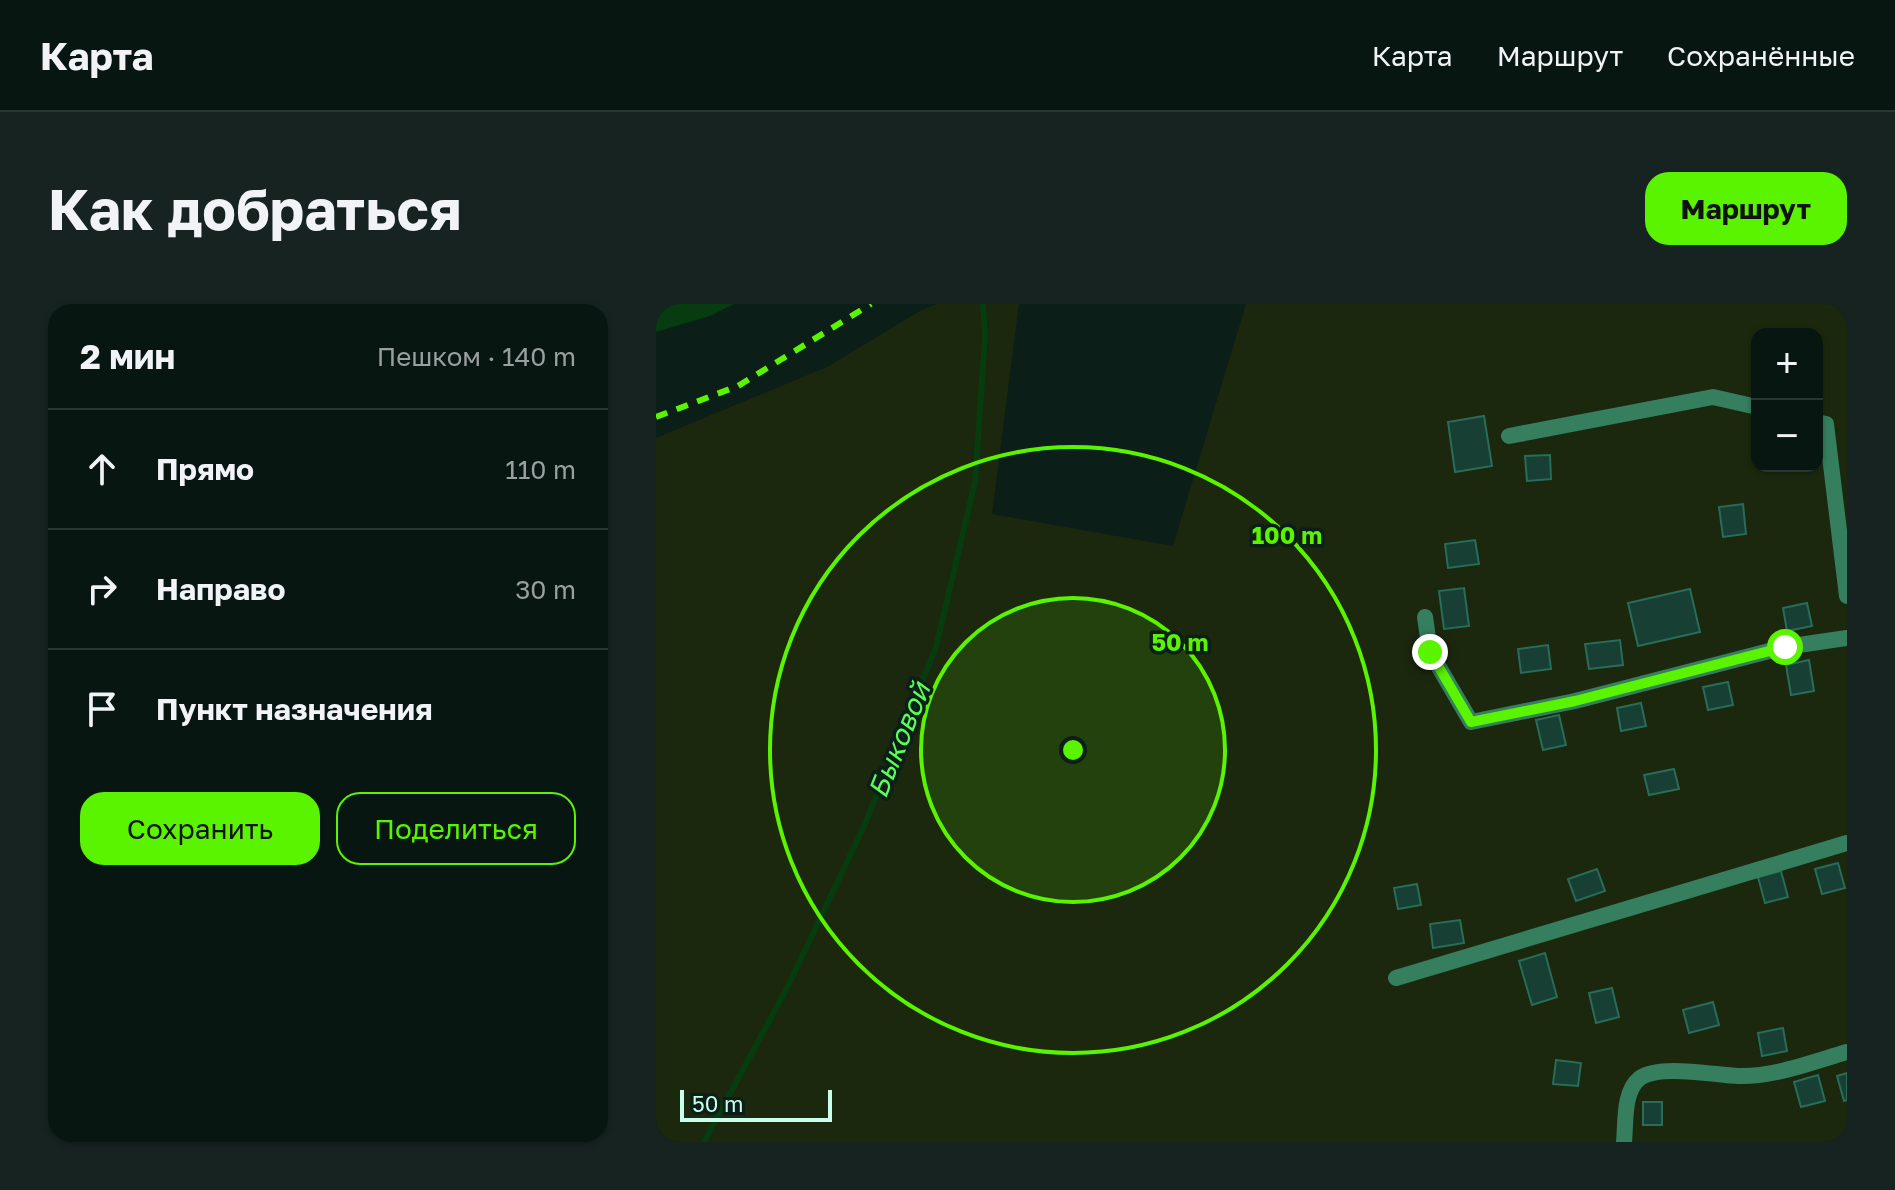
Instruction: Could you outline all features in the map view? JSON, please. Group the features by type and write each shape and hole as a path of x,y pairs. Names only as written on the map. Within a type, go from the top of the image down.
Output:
{"street":[{"path":"1509,436 1713,397 1751,406"},
{"path":"1823,423 1826,424 1847,596"},
{"path":"1425,617 1430,652 1471,722 1575,701 1785,647 1847,638"},
{"path":"1396,978 1847,843"},
{"path":"1624,1142 1629,1090 1642,1077 1663,1071 1743,1076 1799,1067 1847,1052"}],"shaded area":[{"path":"656,304 734,304 710,316 656,332"},
{"path":"936,304 1019,304 992,514 1173,546 1246,304 1847,304 1847,1142 656,1142 656,438 829,366"}],"building":[{"path":"1484,416 1492,466 1455,472 1448,422"},
{"path":"1550,455 1551,479 1527,481 1525,456"},
{"path":"1743,504 1746,534 1723,537 1719,507"},
{"path":"1475,540 1479,564 1448,568 1445,544"},
{"path":"1464,588 1469,626 1444,629 1439,591"},
{"path":"1690,589 1700,632 1638,646 1628,603"},
{"path":"1807,603 1812,626 1787,631 1783,608"},
{"path":"1620,640 1623,665 1589,669 1585,644"},
{"path":"1548,645 1551,669 1521,673 1518,649"},
{"path":"1809,660 1814,691 1791,695 1786,665"},
{"path":"1728,682 1733,705 1708,710 1703,687"},
{"path":"1641,703 1646,726 1621,731 1617,708"},
{"path":"1559,715 1566,745 1543,750 1536,720"},
{"path":"1674,769 1679,789 1649,795 1644,775"},
{"path":"1838,863 1845,888 1822,894 1815,869"},
{"path":"1597,869 1605,891 1576,901 1568,879"},
{"path":"1781,871 1788,897 1765,903 1758,877"},
{"path":"1417,884 1421,905 1398,909 1394,888"},
{"path":"1460,920 1464,943 1433,948 1430,924"},
{"path":"1545,953 1557,997 1532,1005 1519,961"},
{"path":"1612,988 1619,1017 1596,1023 1589,993"},
{"path":"1713,1002 1719,1025 1689,1033 1683,1010"},
{"path":"1783,1028 1787,1051 1762,1056 1758,1033"},
{"path":"1556,1060 1581,1063 1578,1086 1553,1084"},
{"path":"1847,1073 1847,1100 1844,1101 1837,1076"},
{"path":"1818,1075 1825,1101 1801,1107 1794,1082"},
{"path":"1643,1102 1662,1102 1662,1125 1643,1125"}],"waterway":[{"name":"Быковой","path":"704,1142 788,986 865,824 936,647 975,482 985,336 983,304"}],"railway":[{"path":"656,417 738,386 871,304"}],"route":[{"path":"1430,652 1471,722 1575,701 1785,647"}]}
